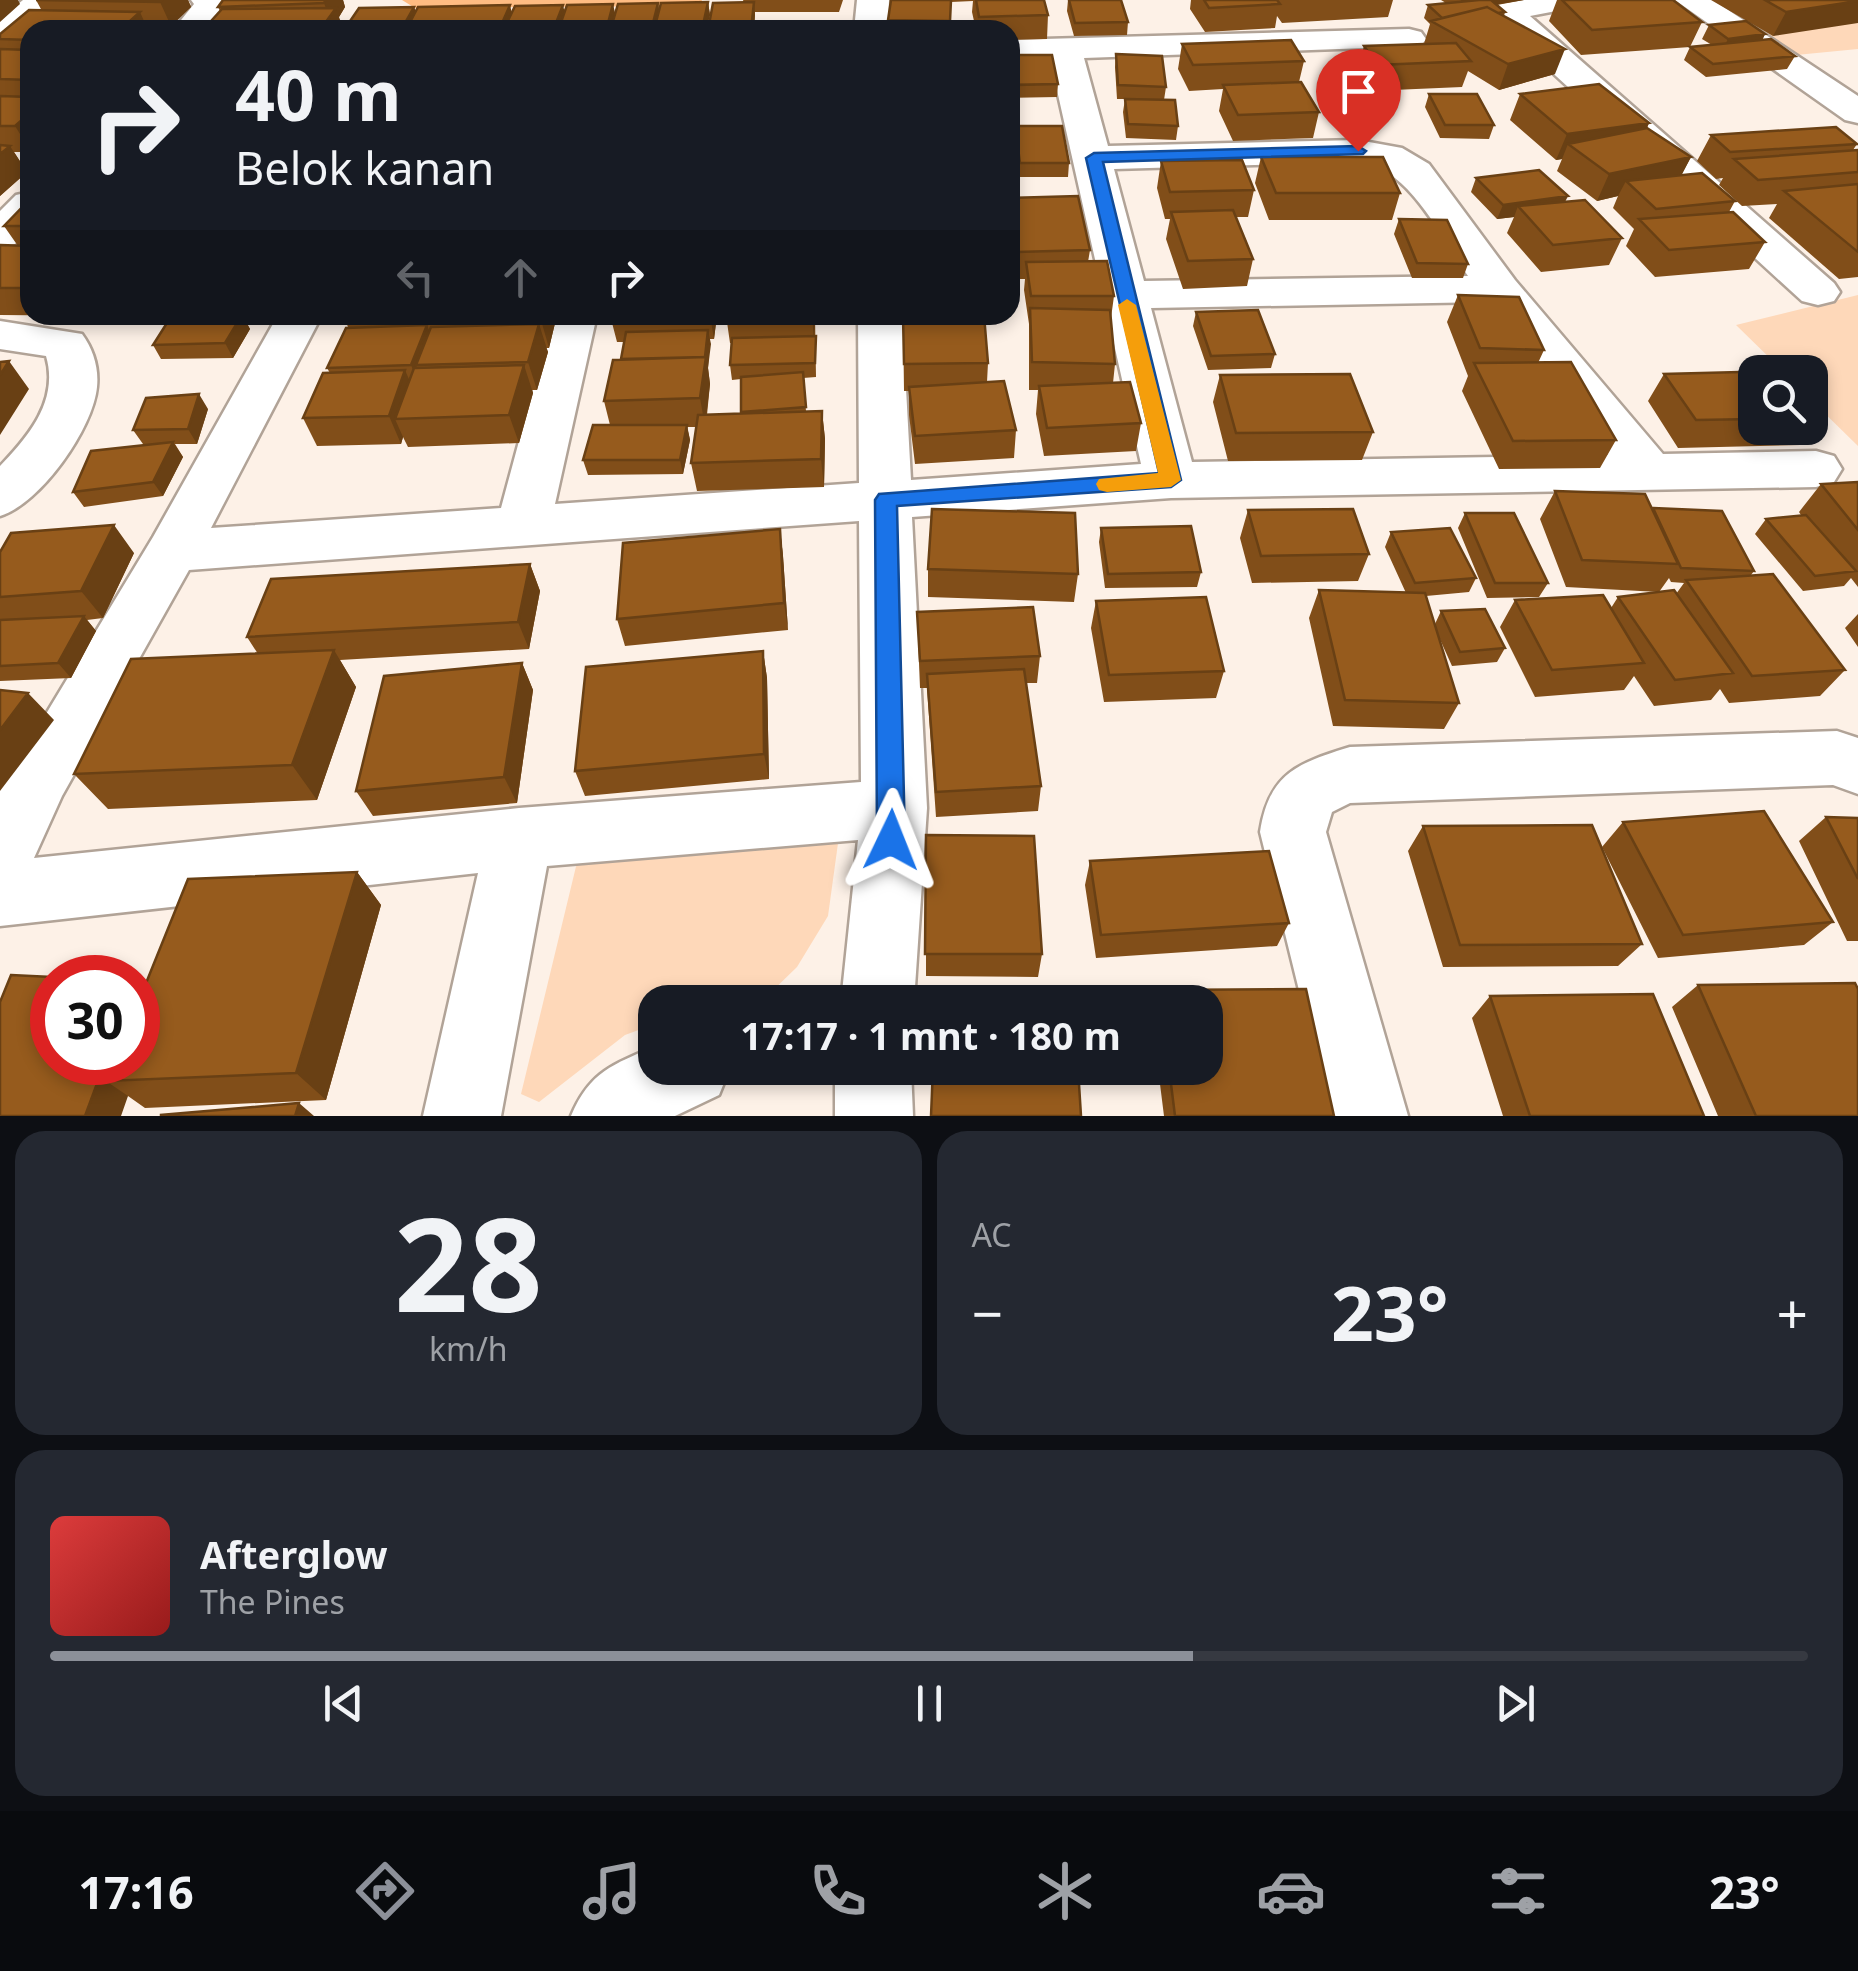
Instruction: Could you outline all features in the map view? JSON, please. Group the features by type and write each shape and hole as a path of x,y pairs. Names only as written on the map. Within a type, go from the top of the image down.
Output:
{"street":[{"path":"0,36 44,0"},
{"path":"1566,0 1515,9 1509,11 1509,16 1818,292"},
{"path":"1691,0 1858,112"},
{"path":"1020,50 1065,50 1145,30 1409,39"},
{"path":"1065,50 1171,480"},
{"path":"1094,158 1386,153 1415,172 1500,289 1650,472"},
{"path":"0,235 20,214"},
{"path":"1124,295 1500,289"},
{"path":"0,858 37,781 172,551 295,325"},
{"path":"524,524 573,325"},
{"path":"880,325 894,808 881,971"},
{"path":"0,335 66,344 75,378 55,436 36,462 0,497"},
{"path":"172,551 1171,480 1816,469"},
{"path":"1369,1116 1293,832 1295,810 1304,794 1350,775 1837,758 1858,767"},
{"path":"0,894 519,838 894,808"},
{"path":"462,1116 519,838"},
{"path":"610,1116 632,1096 656,1085"},
{"path":"873,1085 874,1116"}],"shaded area":[{"path":"402,0 702,0 699,6 415,8"},
{"path":"1858,0 1858,49 1796,55 1760,30 1857,20"},
{"path":"1858,295 1858,446 1828,417 1828,355 1767,355 1736,325"},
{"path":"839,836 828,916 797,967 778,985 638,985 638,1030 625,1035 539,1102 521,1094 580,850"}],"building":[{"path":"36,0 162,0 160,2"},
{"path":"223,0 326,0 218,7"},
{"path":"891,0 951,0 950,20 888,20"},
{"path":"976,0 1044,0 1048,15 979,17"},
{"path":"1069,0 1121,0 1128,22 1075,23"},
{"path":"1204,0 1277,0 1280,4 1209,8"},
{"path":"1491,0 1505,12 1487,7 1442,18 1428,5"},
{"path":"1562,0 1673,0 1702,22 1592,30"},
{"path":"1765,0 1858,0 1858,1 1786,12"},
{"path":"708,2 704,20 657,20 661,3"},
{"path":"754,2 752,20 710,20 713,3"},
{"path":"658,3 654,20 613,20 618,4"},
{"path":"613,4 609,20 562,20 567,5"},
{"path":"510,5 503,20 411,20 418,7"},
{"path":"563,5 557,20 508,20 515,6"},
{"path":"414,7 407,20 351,20 359,8"},
{"path":"1487,7 1565,49 1508,64 1431,21"},
{"path":"336,8 327,20 212,20 222,9"},
{"path":"29,10 140,12 131,20 20,20 20,40 0,39 0,34"},
{"path":"1746,21 1765,34 1728,39 1709,25"},
{"path":"1771,39 1795,56 1713,64 1690,47"},
{"path":"1291,40 1304,61 1193,65 1182,44"},
{"path":"1456,43 1471,61 1377,65 1364,46"},
{"path":"0,49 20,50 20,80 0,79"},
{"path":"1116,54 1162,56 1166,87 1118,85"},
{"path":"1020,55 1052,55 1058,84 1020,85"},
{"path":"1301,82 1319,112 1238,115 1223,85"},
{"path":"1599,84 1649,123 1567,134 1520,94"},
{"path":"1429,94 1477,94 1494,125 1445,125"},
{"path":"0,96 20,97 20,122 15,126 0,126"},
{"path":"1125,99 1175,100 1178,126 1128,124"},
{"path":"1020,126 1062,126 1069,163 1020,163"},
{"path":"1836,127 1857,144 1730,152 1711,135"},
{"path":"1647,128 1691,157 1609,174 1568,144"},
{"path":"1858,150 1858,172 1758,180 1734,159"},
{"path":"1261,157 1383,157 1400,193 1276,193"},
{"path":"1242,160 1254,190 1170,192 1161,161"},
{"path":"1539,170 1568,196 1503,205 1476,178"},
{"path":"1702,173 1735,201 1656,209 1626,181"},
{"path":"1858,184 1858,252 1784,191"},
{"path":"1078,196 1090,250 1020,252 1020,198"},
{"path":"1585,200 1622,238 1553,245 1518,206"},
{"path":"20,209 20,226 4,226"},
{"path":"1233,210 1253,259 1188,261 1171,212"},
{"path":"1733,212 1765,242 1669,250 1639,219"},
{"path":"1399,219 1447,220 1468,264 1417,263"},
{"path":"0,245 20,246 20,288 0,288"},
{"path":"1107,261 1114,296 1031,296 1026,262"},
{"path":"1458,295 1519,297 1544,350 1480,348"},
{"path":"1030,308 1110,310 1115,364 1032,362"},
{"path":"1258,310 1275,354 1211,356 1196,312"},
{"path":"166,325 236,325 225,343 153,345"},
{"path":"427,325 411,365 327,368 346,328"},
{"path":"539,325 528,362 416,365 431,327"},
{"path":"903,325 985,325 988,363 904,364"},
{"path":"708,330 705,357 621,359 626,332"},
{"path":"816,336 815,363 730,365 732,338"},
{"path":"706,357 700,398 604,401 613,360"},
{"path":"1571,362 1616,440 1513,441 1474,363"},
{"path":"524,365 509,415 395,419 414,368"},
{"path":"405,370 389,416 303,418 323,373"},
{"path":"803,372 806,407 741,412 741,377"},
{"path":"1738,372 1738,419 1696,420 1664,374"},
{"path":"1350,374 1373,432 1236,433 1220,375"},
{"path":"1004,381 1016,430 915,436 909,387"},
{"path":"1130,382 1141,423 1047,428 1039,386"},
{"path":"199,394 188,429 133,430 146,398"},
{"path":"822,411 821,459 691,463 698,415"},
{"path":"593,425 687,425 680,460 583,460"},
{"path":"173,442 153,482 73,492 91,451"},
{"path":"1858,482 1858,530 1821,484"},
{"path":"1555,491 1645,494 1678,564 1582,560"},
{"path":"1653,508 1722,511 1754,571 1681,568"},
{"path":"932,509 1075,513 1078,574 928,569"},
{"path":"1353,509 1369,554 1261,556 1248,510"},
{"path":"1465,513 1514,513 1548,583 1495,583"},
{"path":"1806,515 1856,571 1815,576 1766,519"},
{"path":"114,525 81,591 0,597 0,552 11,533"},
{"path":"1191,526 1201,572 1108,574 1101,528"},
{"path":"1450,528 1476,578 1415,583 1391,532"},
{"path":"780,529 784,603 617,619 623,543"},
{"path":"530,564 518,622 247,637 271,579"},
{"path":"1773,574 1845,670 1752,676 1686,580"},
{"path":"1319,590 1425,593 1459,703 1345,700"},
{"path":"1674,590 1733,673 1675,680 1618,597"},
{"path":"1603,595 1644,663 1552,670 1515,600"},
{"path":"1206,597 1224,671 1109,675 1096,601"},
{"path":"1033,607 1040,656 920,661 917,612"},
{"path":"1485,609 1505,648 1460,652 1441,611"},
{"path":"84,616 58,663 0,666 0,620"},
{"path":"334,650 292,765 74,774 131,659"},
{"path":"763,651 764,754 575,771 586,667"},
{"path":"522,663 504,777 356,791 384,676"},
{"path":"1024,669 1041,786 936,792 927,674"},
{"path":"0,690 28,693 0,730"},
{"path":"1764,811 1833,922 1683,935 1623,822"},
{"path":"1826,817 1858,818 1858,879"},
{"path":"1592,825 1642,944 1460,945 1423,826"},
{"path":"926,835 1034,836 1042,954 925,954"},
{"path":"1269,851 1289,923 1101,935 1090,861"},
{"path":"357,872 296,1073 160,1079 157,955 188,879"},
{"path":"11,975 30,976 30,1085 96,1085 85,1116 0,1116 0,1002"},
{"path":"1855,983 1858,1116 1756,1116 1698,985"},
{"path":"1306,989 1334,1116 1175,1116 1171,1085 1223,1085 1223,990"},
{"path":"1653,994 1704,1116 1530,1116 1490,996"},
{"path":"932,1085 1079,1085 1081,1116 931,1116"},
{"path":"299,1103 295,1116 161,1116 161,1115"}],"slow traffic":[{"path":"1107,484 1171,480 1127,305"}],"route":[{"path":"891,840 894,808 886,500 1171,480 1094,158 1358,151"}]}
